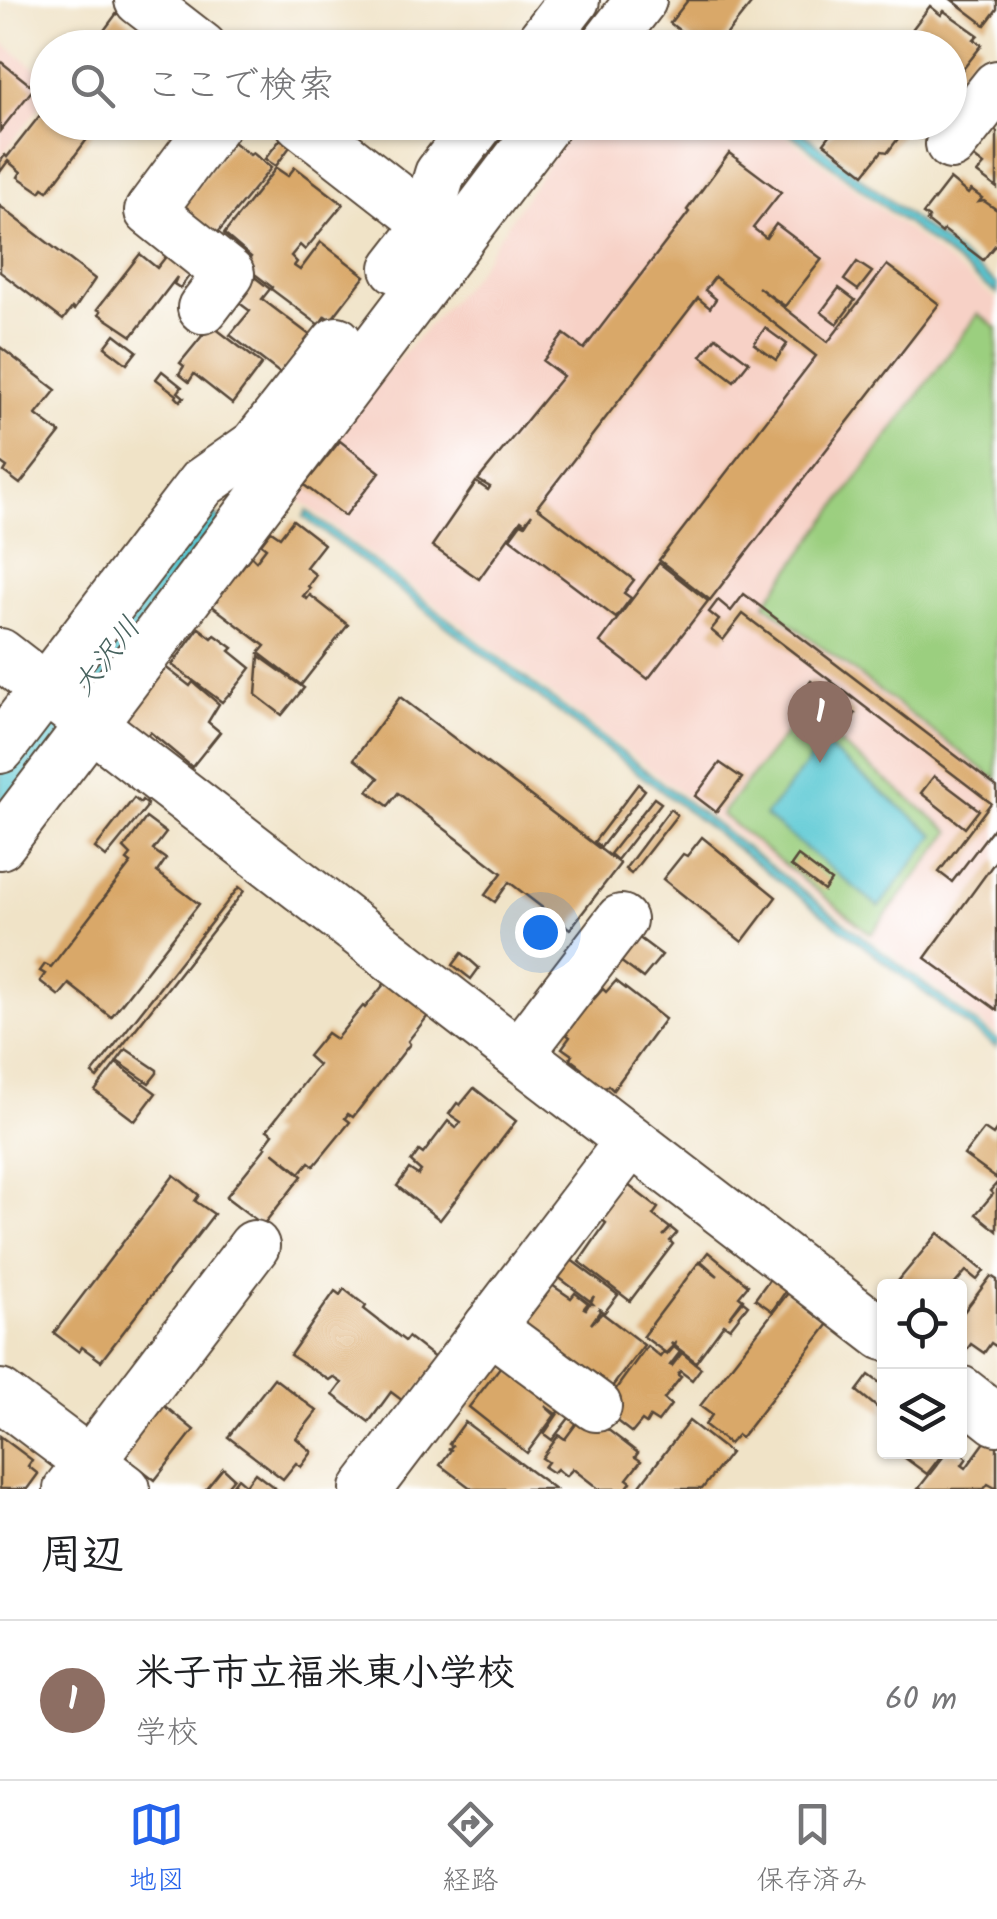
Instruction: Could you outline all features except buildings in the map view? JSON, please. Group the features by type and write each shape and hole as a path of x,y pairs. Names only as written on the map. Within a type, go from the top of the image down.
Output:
{"street":[{"path":"140,0 179,30"},
{"path":"552,30 574,0"},
{"path":"618,30 641,0"},
{"path":"967,124 997,86"},
{"path":"203,140 150,211 228,274 203,308"},
{"path":"323,140 443,233"},
{"path":"0,844 443,233 434,194 440,174 466,140"},
{"path":"0,748 202,482 256,444 530,140"},
{"path":"951,144 954,140"},
{"path":"0,654 877,1330"},
{"path":"519,1054 621,920"},
{"path":"366,1489 630,1142"},
{"path":"0,1396 95,1480 254,1246"},
{"path":"490,1326 596,1406"},
{"path":"967,1397 997,1420"}],"shaded area":[{"path":"0,41 30,64 30,119 0,158"},
{"path":"564,140 792,140 997,300 997,1035 288,491 349,414 474,275"}],"green space":[{"path":"978,314 997,328 997,780 765,604"},
{"path":"802,713 951,832 871,934 721,814"}],"water":[{"path":"799,140 812,140 997,284 997,294"},
{"name":"大沢川","path":"201,502 226,524 0,818 0,762"},
{"path":"307,511 997,1040 997,1048 304,517"},
{"path":"823,744 935,835 879,907 765,816"}],"place":[{"name":"米子市立福米東小学校","path":"820,763"}]}
